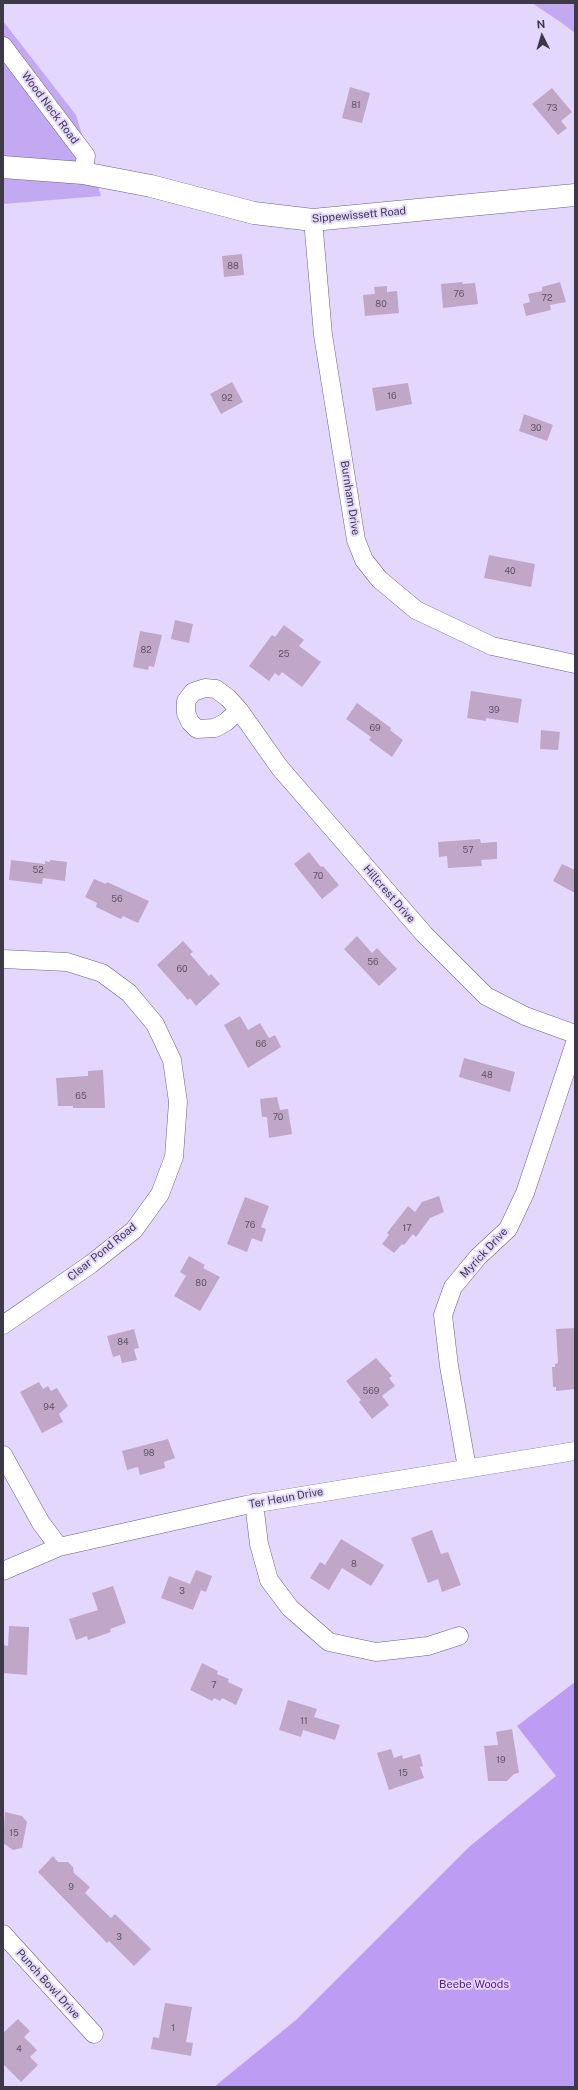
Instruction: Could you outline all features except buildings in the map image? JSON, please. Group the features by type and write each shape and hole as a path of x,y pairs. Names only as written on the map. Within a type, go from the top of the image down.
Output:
{"main road":[{"name":"Sippewissett Road","path":"3,167 83,173 158,188 254,213 313,220 575,195"}],"street":[{"name":"Wood Neck Road","path":"3,46 86,156 83,173"},
{"name":"Burnham Drive","path":"313,220 323,335 356,540 364,560 379,579 416,610 492,646 575,664"},
{"name":"Hillcrest Drive","path":"238,710 280,768 414,922 486,996 525,1016 575,1034"},
{"name":"Clear Pond Road","path":"3,959 67,962 102,973 129,993 155,1024 172,1060 178,1102 174,1156 160,1194 134,1230 91,1264 3,1325"},
{"name":"Myrick Drive","path":"467,1468 449,1366 443,1315 453,1287 478,1257 508,1229 525,1194 575,1043"},
{"name":"Ter Heun Drive","path":"3,1571 59,1547 254,1503 575,1451"},
{"path":"3,1455 41,1524 59,1547"},
{"path":"254,1503 259,1544 269,1580 290,1608 329,1642 376,1652 428,1646 459,1636"},
{"name":"Punch Bowl Drive","path":"3,1934 94,2034"}],"shaded area":[{"path":"532,3 575,3 575,33 562,23"},
{"path":"3,21 76,115 101,196 3,204"}],"green space":[{"name":"Beebe Woods","path":"575,1682 575,2087 214,2087 296,2020 469,1847 556,1776 517,1726"}]}
